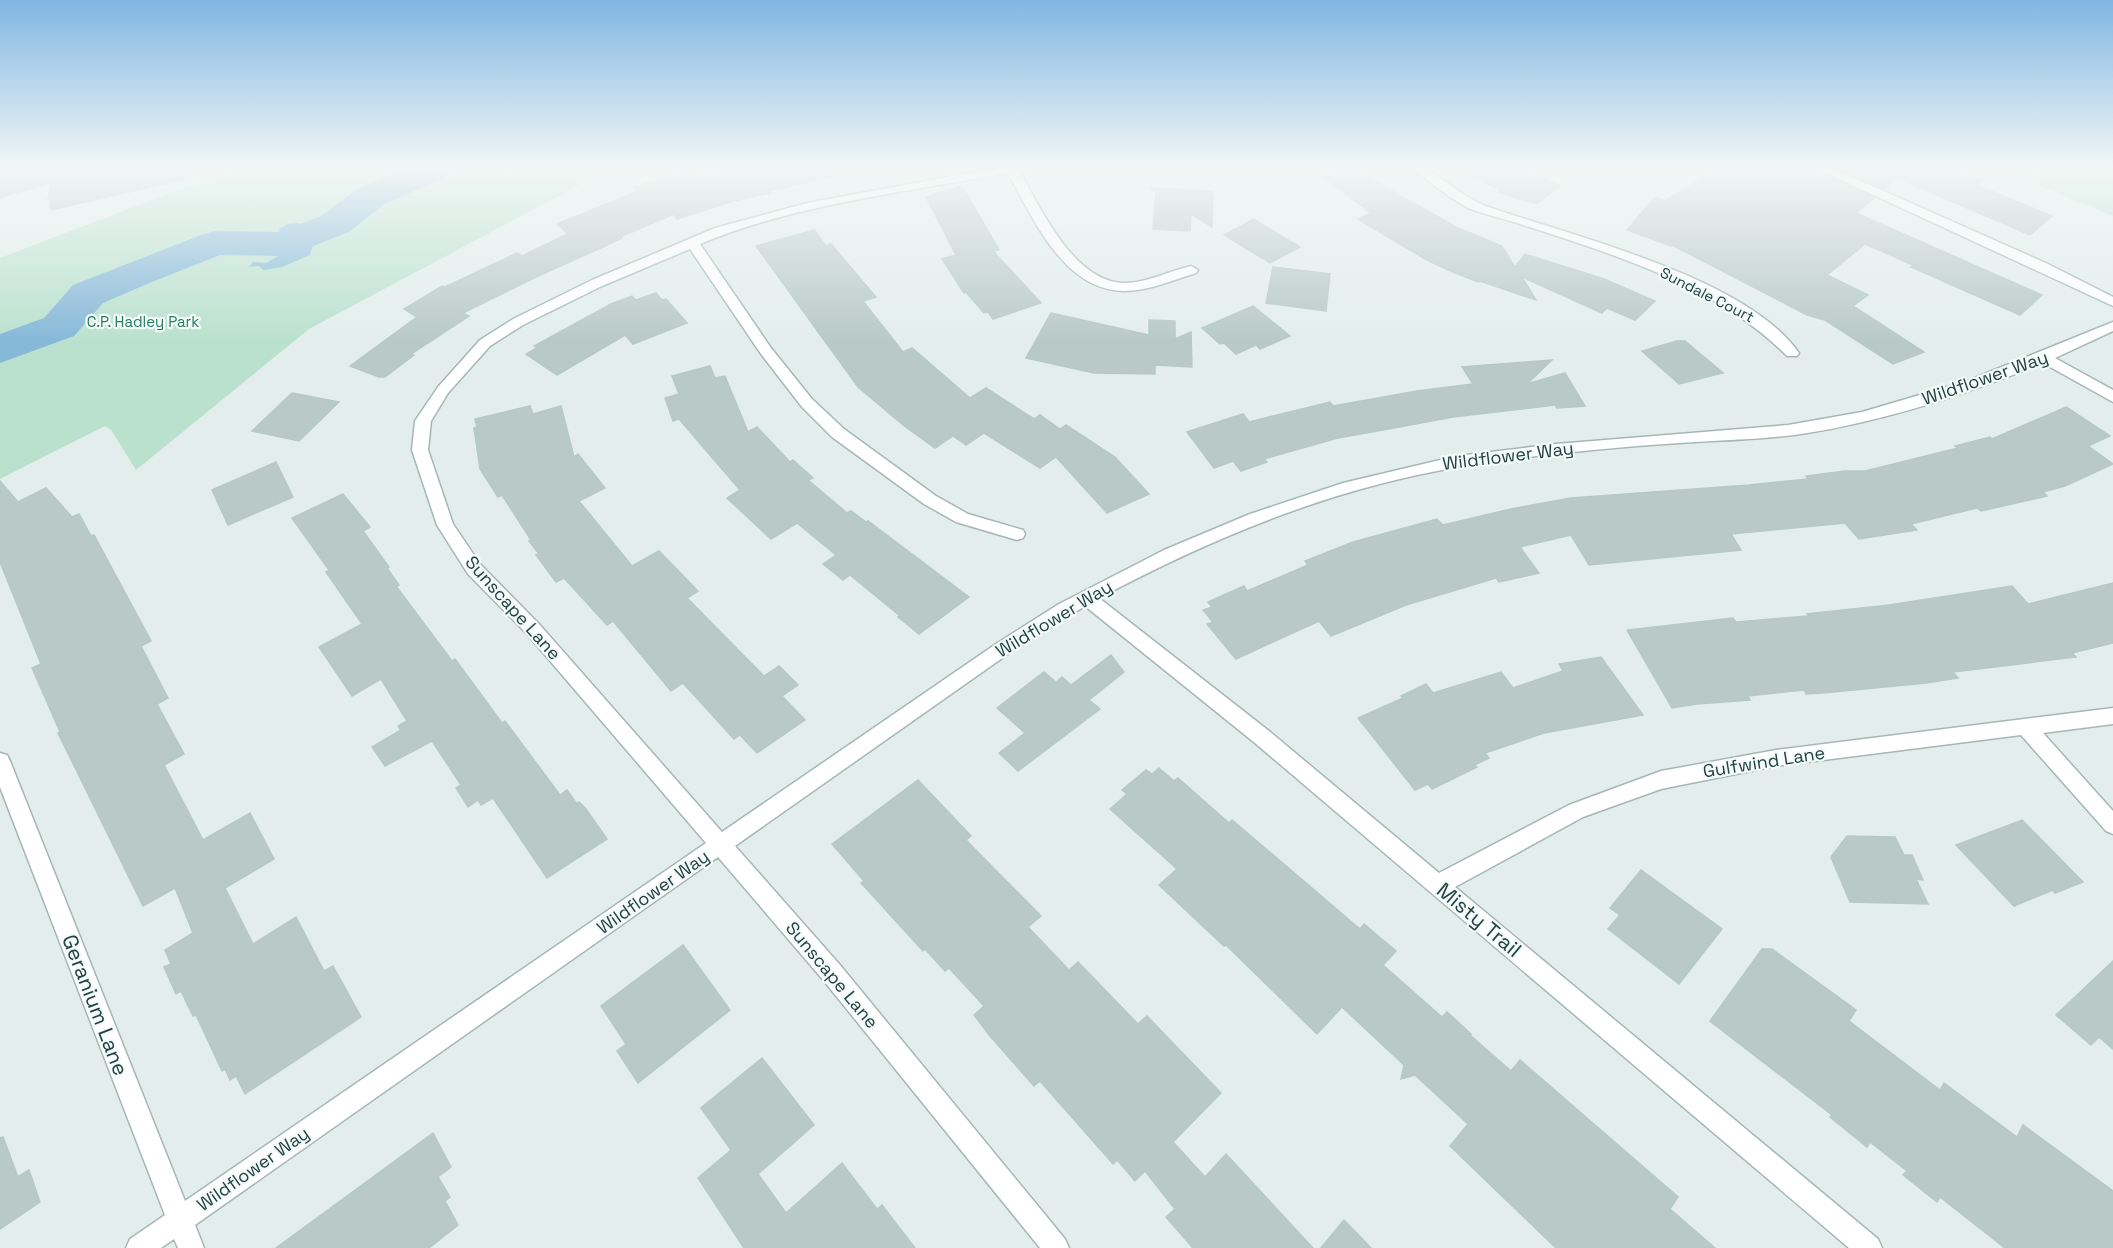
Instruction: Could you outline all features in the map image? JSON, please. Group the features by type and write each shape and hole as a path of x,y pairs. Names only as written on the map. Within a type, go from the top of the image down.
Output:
{"street":[{"name":"Sunscape Lane","path":"741,225 720,231 597,283 518,322 485,343 443,390 423,421 420,450 445,525 474,569 533,629 832,973 1056,1248"},
{"path":"1045,225 1088,276 1115,286 1143,285 1191,270"},
{"name":"Sundale Court","path":"1531,225 1652,267 1692,284 1753,317 1781,338 1792,353"},
{"path":"1949,225 2043,267 2113,302"},
{"path":"693,244 766,351 807,403 838,434 930,500 962,518 1017,534"},
{"name":"Wildflower Way","path":"139,1248 1002,649 1086,597 1247,520 1347,486 1435,466 1554,449 1674,438 1750,434 1825,425 1983,382 2045,358 2113,326"},
{"path":"2045,358 2113,397"},
{"name":"Misty Trail","path":"1086,597 1262,736 1869,1248"},
{"name":"Gulfwind Lane","path":"1438,885 1576,811 1662,780 1776,758 2113,716"},
{"path":"2025,726 2113,825"},
{"name":"Geranium Lane","path":"0,761 191,1248"}],"green space":[{"name":"C.P. Hadley Park","path":"86,225 504,225 309,329 136,470 111,430 105,426 0,479 0,258"}],"water":[{"path":"286,225 298,225 293,234 318,231 323,236 313,245 310,255 282,267 263,270 259,266 249,267 253,262 266,263 287,251 283,247 264,250 250,247 277,243 282,238 279,229"}],"building":[{"path":"558,225 648,225 463,313 469,316 411,354 414,355 385,377 350,366 417,317 404,309 442,286 445,287 517,253 522,256 568,234"},
{"path":"941,225 985,225 999,250 993,251 1041,303 993,319 988,312 984,313 966,292 964,293 942,259 956,255"},
{"path":"1153,225 1190,225 1190,231 1153,229"},
{"path":"1242,225 1263,225 1300,247 1270,263 1224,235"},
{"path":"1368,225 1453,225 1502,246 1515,267 1525,254 1604,279 1655,301 1635,320 1607,308 1602,313 1522,277 1536,300 1478,282 1425,259"},
{"path":"1631,225 1884,225 2042,295 2020,315 1865,244 1827,275 1868,295 1853,306 1924,352 1893,364 1825,320 1807,315 1672,245 1627,230"},
{"path":"2007,225 2041,225 2030,235"},
{"path":"814,230 826,246 831,244 876,297 863,301 903,352 912,348 970,398 986,388 1034,419 1040,415 1060,429 1066,425 1115,457 1149,494 1107,513 1056,457 1040,468 984,433 966,445 953,436 935,448 903,425 858,387 756,246"},
{"path":"1273,267 1330,274 1326,311 1266,303"},
{"path":"656,293 662,300 666,299 687,323 633,344 625,335 557,375 526,354 537,348 534,346 611,304 632,296 636,300"},
{"path":"1253,306 1290,336 1260,349 1256,345 1236,354 1202,328"},
{"path":"1051,313 1149,335 1149,320 1175,321 1175,339 1191,332 1192,367 1155,365 1155,374 1094,373 1026,358"},
{"path":"1677,341 1685,341 1723,373 1679,384 1642,351"},
{"path":"1552,360 1527,384 1565,373 1585,406 1557,408 1555,405 1453,417 1338,438 1264,459 1267,462 1241,471 1233,461 1214,468 1187,432 1243,414 1249,422 1330,402 1333,406 1473,384 1462,367"},
{"path":"710,366 715,378 725,376 748,432 757,427 790,462 793,460 813,478 808,480 847,513 851,511 866,522 868,521 969,597 919,634 850,575 843,580 823,564 836,555 797,523 771,539 727,498 740,490 679,419 673,421 665,398 679,394 672,376"},
{"path":"292,393 339,402 299,441 252,431"},
{"path":"530,406 533,414 561,406 574,457 578,454 605,488 579,501 632,566 659,551 698,591 687,598 764,676 779,666 798,685 782,696 805,720 757,753 740,735 734,739 683,683 671,691 613,621 607,625 564,578 556,582 536,555 539,554 502,495 498,497 480,469 474,428 477,427 475,419"},
{"path":"2066,407 2110,436 2088,446 2113,464 2065,486 2043,492 2047,496 1981,511 1977,508 1911,524 1917,530 1859,539 1845,523 1731,534 1741,550 1589,565 1571,535 1520,547 1539,573 1499,582 1496,578 1406,605 1331,636 1319,621 1236,659 1207,624 1213,622 1203,610 1212,607 1208,602 1244,586 1247,591 1308,565 1305,561 1353,542 1437,519 1443,525 1571,498 1749,485 1808,479 1806,476 1845,471 1865,471 1958,448 1955,446 1990,437 1992,439"},
{"path":"276,462 293,497 228,525 212,490"},
{"path":"0,481 18,502 46,488 72,517 79,514 91,536 94,535 151,641 141,646 168,698 157,704 184,754 164,765 203,840 250,813 274,859 225,888 253,944 296,917 324,971 333,966 361,1017 245,1094 236,1076 230,1080 225,1069 222,1071 196,1015 193,1016 181,991 176,994 164,967 171,964 165,950 193,933 175,888 143,906 58,733 60,732 32,668 41,664 0,562"},
{"path":"343,494 370,527 363,531 389,567 387,568 399,585 396,586 452,661 455,659 502,723 505,721 560,795 567,790 577,804 579,802 586,809 607,839 547,878 493,798 481,805 478,800 468,807 456,788 461,785 432,741 385,766 372,747 401,730 398,726 407,721 381,679 352,696 319,647 362,624 326,572 329,570 292,518"},
{"path":"2113,583 2113,643 2072,653 2076,657 1953,672 1958,678 1926,683 1806,694 1804,690 1748,696 1750,700 1672,708 1627,630 1733,618 1736,622 1808,616 1807,614 1889,605 2012,586 2028,604"},
{"path":"1111,655 1124,672 1089,700 1100,709 1018,771 999,753 1025,733 997,708 1044,672 1056,682 1062,677 1071,685"},
{"path":"1601,657 1643,715 1544,733 1485,753 1489,758 1475,765 1477,767 1432,789 1428,784 1415,790 1358,718 1403,698 1401,696 1426,684 1433,693 1501,672 1513,688 1563,671 1559,664"},
{"path":"1159,768 1174,781 1178,778 1229,823 1232,820 1360,929 1364,924 1396,951 1383,965 1442,1017 1447,1012 1511,1071 1520,1060 1678,1197 1670,1209 1715,1248 1556,1248 1450,1146 1468,1124 1415,1075 1401,1079 1404,1065 1342,1007 1317,1034 1226,945 1224,946 1159,885 1177,869 1110,809 1127,794 1122,790 1146,770 1152,774"},
{"path":"918,780 971,836 966,840 1041,916 1028,927 1069,970 1078,962 1138,1024 1147,1016 1221,1093 1173,1142 1205,1177 1226,1154 1313,1248 1193,1248 1166,1217 1175,1209 1145,1171 1135,1181 1117,1160 1113,1164 1040,1081 1034,1086 990,1036 974,1015 984,1006 949,968 945,971 925,949 923,951 861,883 864,881 832,844"},
{"path":"2022,820 2083,882 2055,893 2053,890 2014,906 1956,845"},
{"path":"1847,836 1895,837 1904,855 1912,855 1923,880 1916,879 1928,904 1850,902 1831,857"},
{"path":"1641,870 1722,929 1679,984 1608,929 1620,915 1610,908"},
{"path":"683,945 730,1010 638,1083 617,1051 626,1044 601,1006"},
{"path":"1762,949 1772,949 1856,1010 1849,1021 1940,1090 1944,1083 2017,1137 2023,1125 2113,1191 2113,1248 2005,1248 1940,1197 1937,1202 1903,1175 1907,1171 1870,1142 1867,1147 1830,1117 1832,1115 1710,1021"},
{"path":"2113,961 2113,1049 2099,1037 2091,1045 2056,1015"},
{"path":"762,1058 814,1125 758,1174 786,1213 842,1163 877,1209 882,1205 915,1248 744,1248 698,1178 731,1150 701,1108"},
{"path":"433,1133 451,1167 438,1177 450,1197 445,1201 458,1225 429,1248 276,1248"},
{"path":"3,1137 18,1177 29,1170 40,1202 0,1229 0,1138"},
{"path":"1344,1220 1371,1248 1321,1248"}],"waterway":[{"path":"0,349 59,327 88,294 215,243 284,244 332,225"}]}
